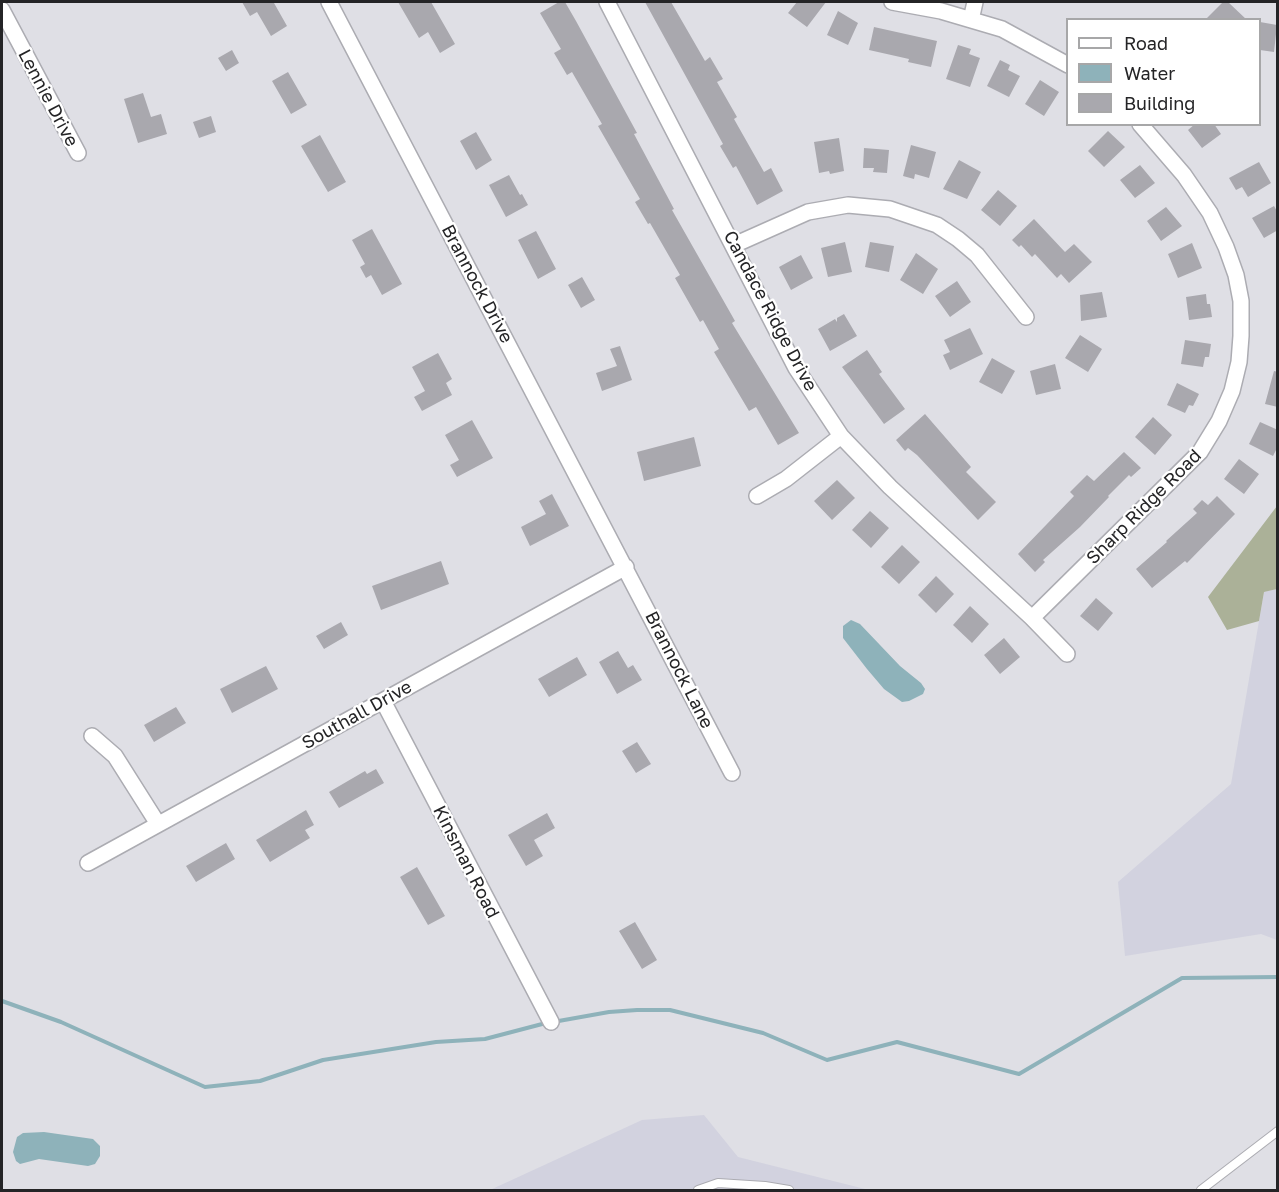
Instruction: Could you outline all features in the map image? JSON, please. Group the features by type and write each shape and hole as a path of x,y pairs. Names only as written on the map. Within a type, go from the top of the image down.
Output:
{"street":[{"name":"Brannock Drive","path":"329,2 626,567"},
{"name":"Candace Ridge Drive","path":"607,2 796,368 841,436 890,487 1032,618 1067,654"},
{"path":"892,2 941,11 1002,29 1066,64"},
{"path":"971,20 975,2"},
{"name":"Lennie Drive","path":"2,10 78,153"},
{"name":"Sharp Ridge Road","path":"1032,618 1200,452 1219,421 1232,392 1239,362 1241,301 1236,275 1226,247 1210,213 1184,175 1142,126"},
{"path":"734,246 808,212 848,205 890,209 937,225 958,239 977,255 1026,317"},
{"path":"757,496 786,479 841,436"},
{"name":"Southall Drive","path":"88,863 626,567"},
{"name":"Brannock Lane","path":"626,567 732,773"},
{"name":"Kinsman Road","path":"383,701 551,1023"},
{"path":"92,736 115,756 158,824"}],"lane":[{"path":"1201,1191 1278,1131"},
{"path":"698,1191 718,1183 743,1188 789,1191"}],"shaded area":[{"path":"1277,589 1277,940 1261,934 1125,956 1118,882 1231,784 1264,592"},
{"path":"704,1115 738,1157 869,1190 490,1190 642,1120"}],"green space":[{"path":"1277,506 1277,589 1264,592 1259,621 1227,630 1208,597"}],"water":[{"path":"851,620 860,624 900,666 921,683 925,689 923,694 902,702 884,689 843,638 843,626"},
{"path":"44,1132 93,1139 100,1146 100,1156 95,1164 88,1166 39,1159 20,1164 16,1161 13,1152 17,1137 23,1133"}],"building":[{"path":"242,2 277,2 274,3 287,26 271,36 257,12 250,16"},
{"path":"398,2 431,2 455,44 440,53 428,32 419,38"},
{"path":"559,2 565,2 576,21 637,133 634,134 674,209 672,210 735,321 732,323 799,433 778,445 756,407 749,411 714,352 719,349 703,320 700,322 675,278 680,275 635,202 640,199 598,126 602,124 572,72 567,75 554,53 561,49 540,13"},
{"path":"645,2 671,2 705,61 710,57 723,79 717,82 737,117 734,119 764,172 771,168 783,191 757,205 736,166 733,168 720,146 723,144"},
{"path":"797,2 826,2 807,27 788,13"},
{"path":"1223,2 1228,2 1245,18 1207,18"},
{"path":"838,11 858,23 848,45 827,35"},
{"path":"1261,22 1277,25 1274,52 1261,50"},
{"path":"874,27 937,41 931,67 908,62 909,59 869,50"},
{"path":"958,45 971,49 969,54 980,58 970,87 946,79"},
{"path":"232,50 239,63 226,71 218,58"},
{"path":"1000,60 1010,65 1008,70 1020,76 1009,97 987,86"},
{"path":"288,72 307,105 291,114 272,81"},
{"path":"1040,80 1059,92 1044,116 1025,104"},
{"path":"143,93 151,117 161,114 167,134 138,143 124,99"},
{"path":"211,116 216,132 199,138 193,122"},
{"path":"1193,126 1215,126 1221,134 1202,148 1188,130"},
{"path":"1108,131 1125,147 1104,167 1088,151"},
{"path":"476,132 492,160 476,170 460,141"},
{"path":"320,135 346,182 328,192 301,146"},
{"path":"839,138 844,171 830,174 829,171 819,173 814,142"},
{"path":"911,145 936,152 929,178 915,174 914,179 903,176"},
{"path":"864,148 889,150 887,173 873,172 874,168 863,168"},
{"path":"959,160 981,172 967,199 943,189"},
{"path":"1259,162 1271,183 1248,197 1242,187 1236,190 1229,178"},
{"path":"1140,165 1155,183 1135,198 1120,180"},
{"path":"509,175 528,205 506,217 489,185"},
{"path":"998,190 1017,206 1000,226 981,210"},
{"path":"1274,206 1278,213 1278,230 1264,238 1252,218"},
{"path":"1166,207 1182,226 1161,241 1147,221"},
{"path":"1034,219 1065,252 1074,244 1092,262 1069,283 1061,274 1057,278 1035,254 1032,257 1021,245 1019,247 1012,240"},
{"path":"372,229 402,284 382,295 371,275 366,278 360,267 365,264 352,240"},
{"path":"536,231 556,269 538,279 518,240"},
{"path":"845,242 852,272 828,277 821,248"},
{"path":"870,242 894,246 889,272 865,267"},
{"path":"1192,243 1202,268 1178,278 1168,254"},
{"path":"916,253 938,269 923,294 900,280"},
{"path":"801,255 813,278 791,290 779,267"},
{"path":"582,277 595,300 581,308 568,285"},
{"path":"957,281 971,302 950,317 935,296"},
{"path":"1102,292 1107,317 1081,321 1080,295"},
{"path":"1206,294 1212,317 1189,320 1186,297"},
{"path":"844,314 857,336 830,351 818,329 835,319 837,322 837,318"},
{"path":"970,328 983,354 950,370 943,355 950,352 944,340"},
{"path":"1080,335 1102,349 1088,372 1065,358"},
{"path":"1185,340 1211,344 1209,357 1205,357 1203,367 1181,364"},
{"path":"620,346 632,380 602,391 596,373 617,366 610,349"},
{"path":"867,350 882,372 879,374 905,409 884,424 842,367"},
{"path":"438,353 452,379 446,383 452,395 422,411 414,397 425,391 412,367"},
{"path":"992,358 1015,371 1002,394 979,382"},
{"path":"1055,364 1061,389 1036,395 1030,371"},
{"path":"1274,371 1278,372 1278,407 1265,404"},
{"path":"1177,383 1199,394 1193,406 1189,405 1185,413 1167,405"},
{"path":"925,414 971,467 966,472 996,502 978,520 917,455 908,448 905,451 896,440"},
{"path":"1153,417 1172,435 1155,455 1135,437"},
{"path":"472,420 493,458 457,477 450,465 459,460 445,435"},
{"path":"1260,422 1278,430 1278,446 1273,456 1249,444"},
{"path":"694,437 701,466 644,481 637,452"},
{"path":"1124,452 1141,468 1131,477 1129,475 1080,527 1043,560 1045,562 1035,572 1018,554 1074,496 1070,492 1087,475 1094,481"},
{"path":"1239,459 1259,474 1244,494 1224,479"},
{"path":"837,480 855,498 832,520 814,501"},
{"path":"552,494 569,526 530,546 521,527 546,514 539,501"},
{"path":"1217,496 1235,514 1187,563 1185,561 1152,588 1136,569 1197,513 1193,509 1202,500 1208,505"},
{"path":"870,511 889,528 871,548 852,530"},
{"path":"902,545 920,562 899,584 881,567"},
{"path":"441,561 449,584 381,610 372,586"},
{"path":"936,576 954,594 936,613 918,595"},
{"path":"1096,598 1113,613 1098,631 1080,616"},
{"path":"970,606 989,624 972,643 953,625"},
{"path":"341,622 348,635 324,649 316,636"},
{"path":"1004,638 1020,657 1000,674 984,655"},
{"path":"618,651 628,668 633,665 642,680 617,694 599,662"},
{"path":"577,657 587,675 549,697 538,679"},
{"path":"266,666 278,689 232,713 220,689"},
{"path":"176,707 186,723 154,742 144,725"},
{"path":"637,742 651,764 636,773 622,751"},
{"path":"376,769 384,783 339,808 329,792 365,771 367,774"},
{"path":"306,810 314,825 305,830 310,838 270,862 256,840"},
{"path":"547,813 555,828 534,840 543,856 526,866 508,835"},
{"path":"226,843 235,859 196,882 186,866"},
{"path":"417,867 445,916 428,925 400,877"},
{"path":"635,922 657,960 642,969 619,931"}],"waterway":[{"path":"553,1022 609,1012 670,1010 763,1033 827,1060 897,1042 1019,1074 1182,978 1278,977"},
{"path":"2,1001 61,1022 205,1087 260,1081 323,1060 436,1042 485,1039 546,1023"}]}
